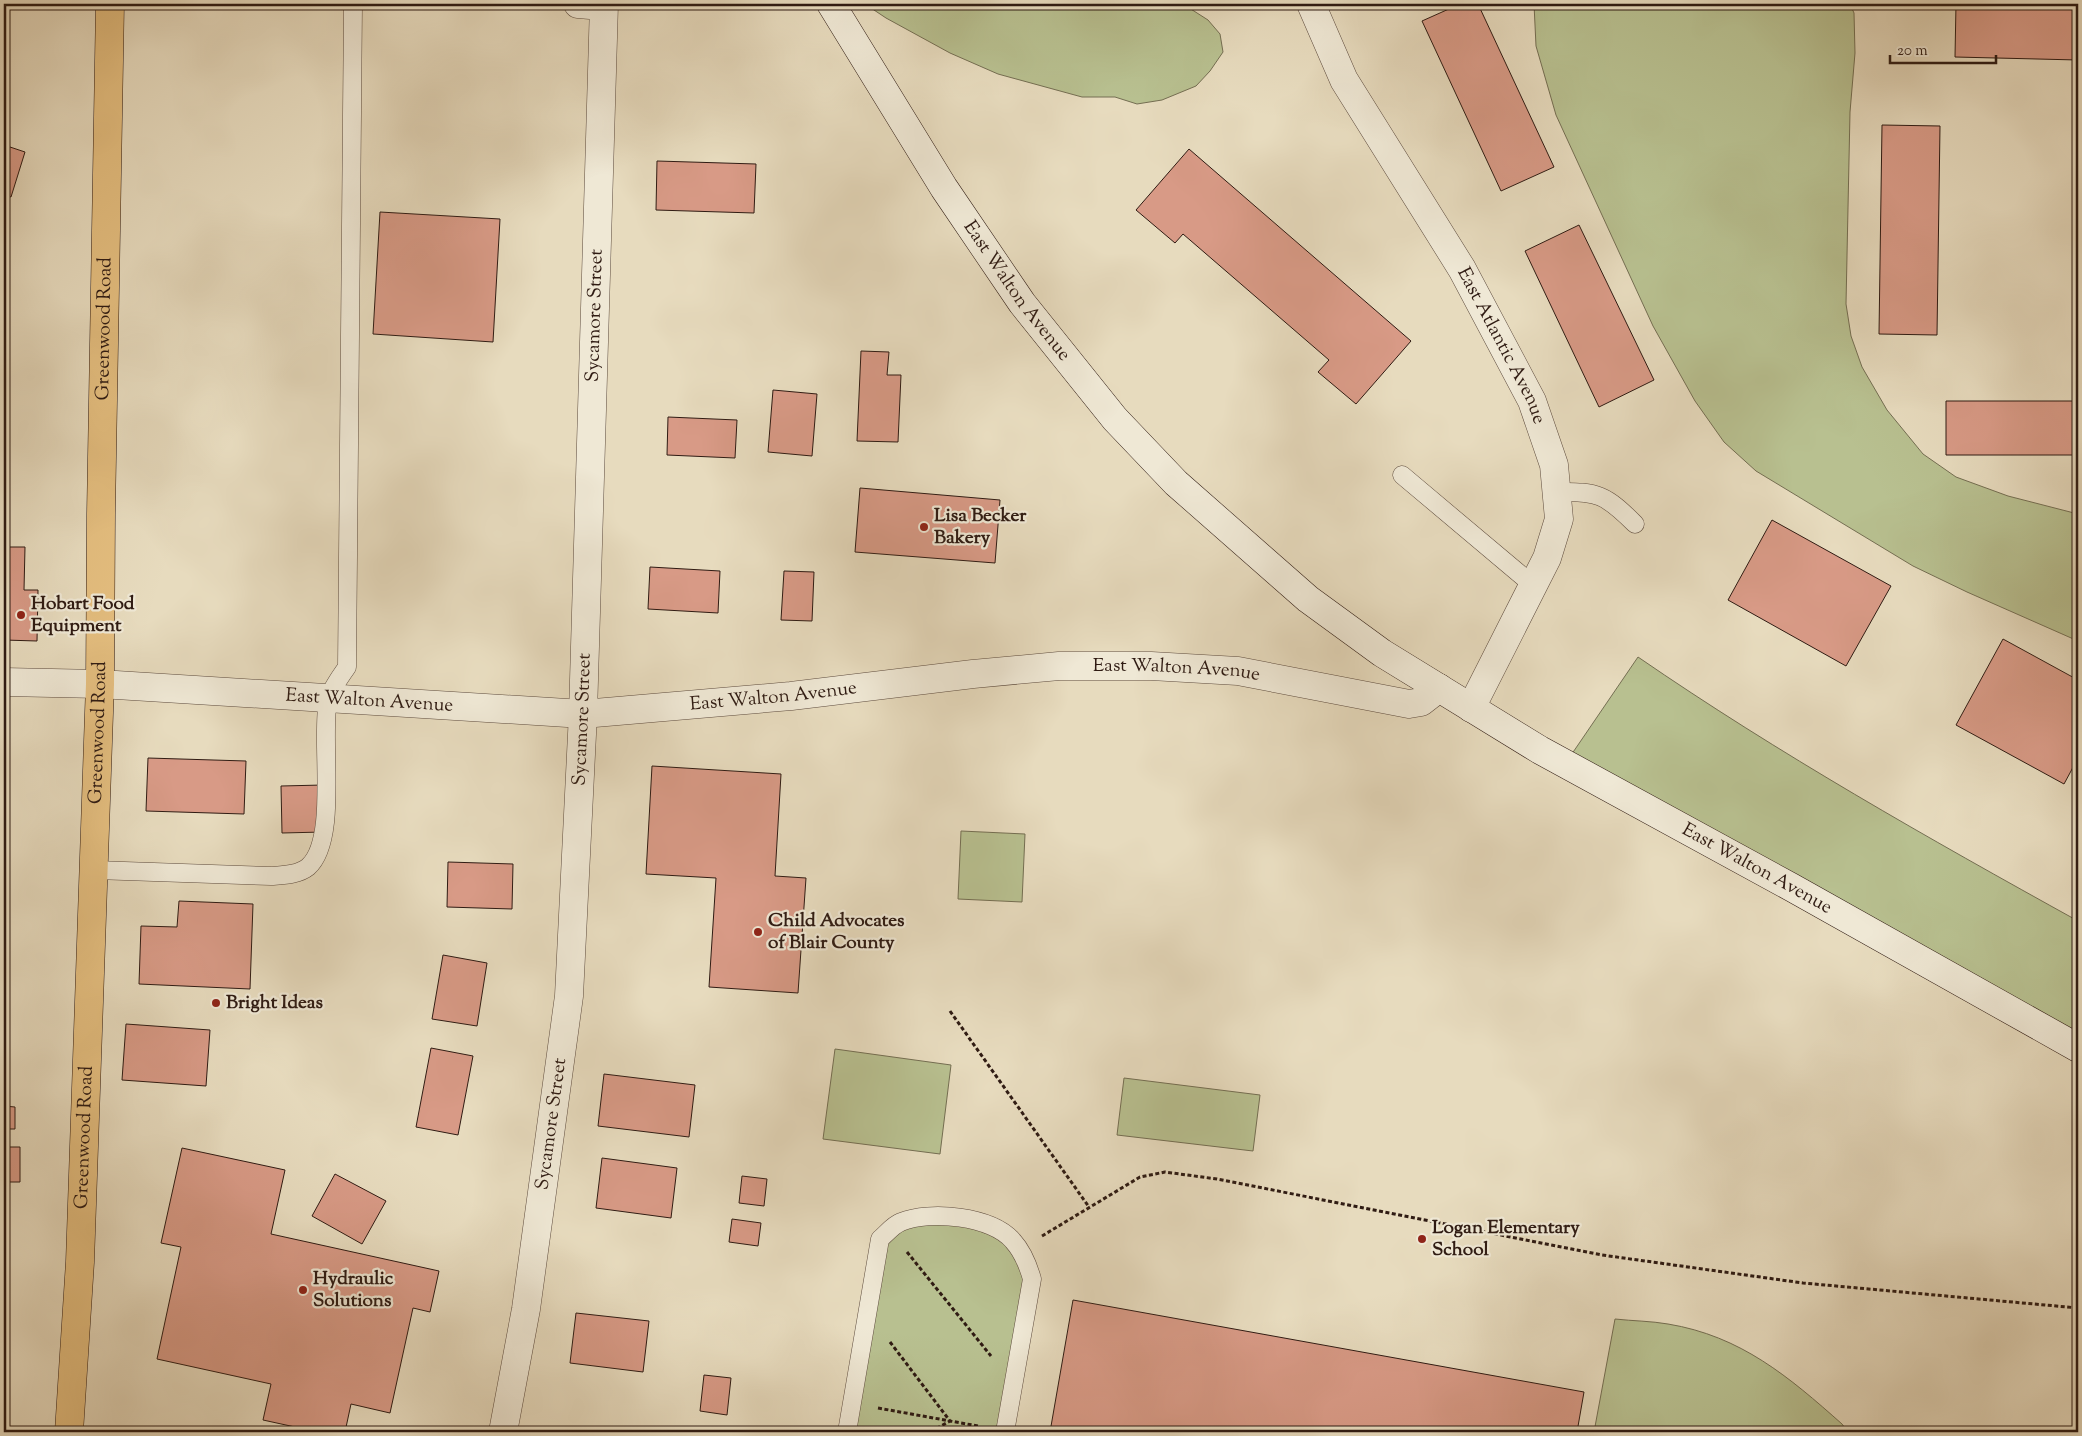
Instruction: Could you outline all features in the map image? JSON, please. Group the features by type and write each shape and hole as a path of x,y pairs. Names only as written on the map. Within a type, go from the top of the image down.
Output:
{"main road":[{"name":"Greenwood Road","path":"69,1432 81,1253 95,870 100,684 110,4"}],"street":[{"name":"Sycamore Street","path":"504,1432 526,1309 569,996 583,714 595,4"},
{"name":"East Walton Avenue","path":"831,4 944,188 1022,303 1115,418 1176,482 1308,599 1382,653 1540,750 1791,887 2078,1048"},
{"name":"East Atlantic Avenue","path":"1311,4 1344,80 1462,269 1532,401 1554,465 1559,519 1547,558 1471,708"},
{"name":"East Walton Avenue","path":"4,682 100,684 583,714 791,696 973,674 1058,666 1151,666 1238,671 1408,704 1421,702 1439,688"}],"lane":[{"path":"95,870 288,875 307,868 320,849 325,823 328,698 347,667 353,4"},
{"path":"1402,475 1534,586"},
{"path":"1557,492 1585,492 1603,496 1635,524"},
{"path":"847,1432 880,1239 900,1222 927,1217 959,1217 990,1225 1012,1240 1026,1260 1032,1279 1005,1431"}],"path":[{"path":"950,1011 1088,1207"},
{"path":"1019,1250 1140,1177 1166,1172 1217,1179 1602,1254 1804,1283 2078,1308"},
{"path":"890,1230 1014,1384"},
{"path":"867,1311 950,1421"},
{"path":"852,1404 1005,1431"},
{"path":"930,1432 950,1421"}],"green space":[{"path":"865,4 1183,4 1208,20 1220,34 1223,52 1210,71 1196,86 1162,100 1137,104 1115,97 1082,97 998,74 950,53 886,18"},
{"path":"1534,4 1850,4 1854,13 1855,53 1850,112 1846,304 1851,336 1862,367 1887,410 1923,454 1956,477 2008,496 2078,514 2078,641 1913,566 1756,471 1724,442 1695,401 1653,326 1556,115 1536,46"},
{"path":"1638,657 1745,728 1910,827 2078,921 2078,1045 1565,764"},
{"path":"961,831 1025,834 1022,902 958,899"},
{"path":"835,1049 951,1065 940,1154 823,1139"},
{"path":"1124,1078 1260,1095 1253,1151 1117,1135"},
{"path":"900,1223 989,1225 1026,1260 1005,1432 847,1432 880,1239"},
{"path":"1615,1319 1662,1323 1719,1338 1762,1361 1783,1375 1842,1424 1848,1432 1594,1432"}],"building":[{"path":"1460,4 1478,4 1554,167 1501,191 1422,21"},
{"path":"1956,4 2078,4 2078,60 1955,57"},
{"path":"1882,125 1940,126 1937,335 1879,334"},
{"path":"4,145 25,152 11,197 4,195"},
{"path":"1189,149 1411,341 1356,404 1318,372 1329,360 1183,234 1175,243 1136,210"},
{"path":"657,161 756,164 754,213 656,210"},
{"path":"380,212 500,219 493,342 373,334"},
{"path":"1579,225 1654,380 1599,407 1525,251"},
{"path":"861,351 889,352 887,375 901,375 898,442 857,441"},
{"path":"773,390 817,394 812,456 768,452"},
{"path":"1946,401 2078,401 2078,455 1946,455"},
{"path":"668,417 737,420 735,458 667,455"},
{"path":"860,488 1000,500 995,563 855,552"},
{"path":"1772,520 1891,586 1846,666 1728,600"},
{"name":"Hobart Food Equipment","path":"4,547 25,547 24,590 38,590 37,641 4,640"},
{"path":"650,567 720,571 718,613 648,609"},
{"path":"784,571 814,572 812,621 781,620"},
{"path":"2003,639 2078,680 2078,758 2064,784 1956,725"},
{"path":"148,758 246,761 244,814 146,811"},
{"name":"Child Advocates of Blair County","path":"652,766 781,774 775,876 806,878 798,993 709,987 716,878 646,874"},
{"path":"323,785 323,832 282,833 281,786"},
{"path":"448,862 513,864 512,909 447,907"},
{"path":"179,901 253,904 250,989 139,984 141,926 177,927"},
{"path":"443,955 487,963 477,1026 432,1019"},
{"path":"126,1024 210,1030 206,1086 122,1080"},
{"path":"431,1048 473,1056 458,1135 416,1127"},
{"path":"604,1074 695,1085 689,1137 598,1126"},
{"path":"4,1106 15,1107 15,1129 4,1129"},
{"path":"4,1147 20,1147 20,1182 4,1182"},
{"name":"Hydraulic Solutions","path":"182,1148 285,1170 271,1234 439,1271 430,1312 413,1308 390,1413 351,1404 345,1432 318,1432 263,1420 271,1384 157,1359 181,1247 161,1243"},
{"path":"602,1158 677,1168 671,1218 596,1208"},
{"path":"335,1174 386,1201 362,1244 312,1216"},
{"path":"742,1176 767,1179 764,1206 739,1203"},
{"path":"732,1219 761,1223 758,1246 729,1242"},
{"path":"1073,1300 1584,1392 1577,1432 1050,1432"},
{"path":"576,1313 649,1321 643,1372 570,1363"},
{"path":"704,1375 731,1378 727,1415 700,1411"}],"place":[{"name":"Lisa Becker Bakery","path":"924,527"},
{"name":"Hobart Food Equipment","path":"21,615"},
{"name":"Child Advocates of Blair County","path":"758,932"},
{"name":"Bright Ideas","path":"216,1003"},
{"name":"Logan Elementary School","path":"1422,1239"},
{"name":"Hydraulic Solutions","path":"303,1290"}]}
